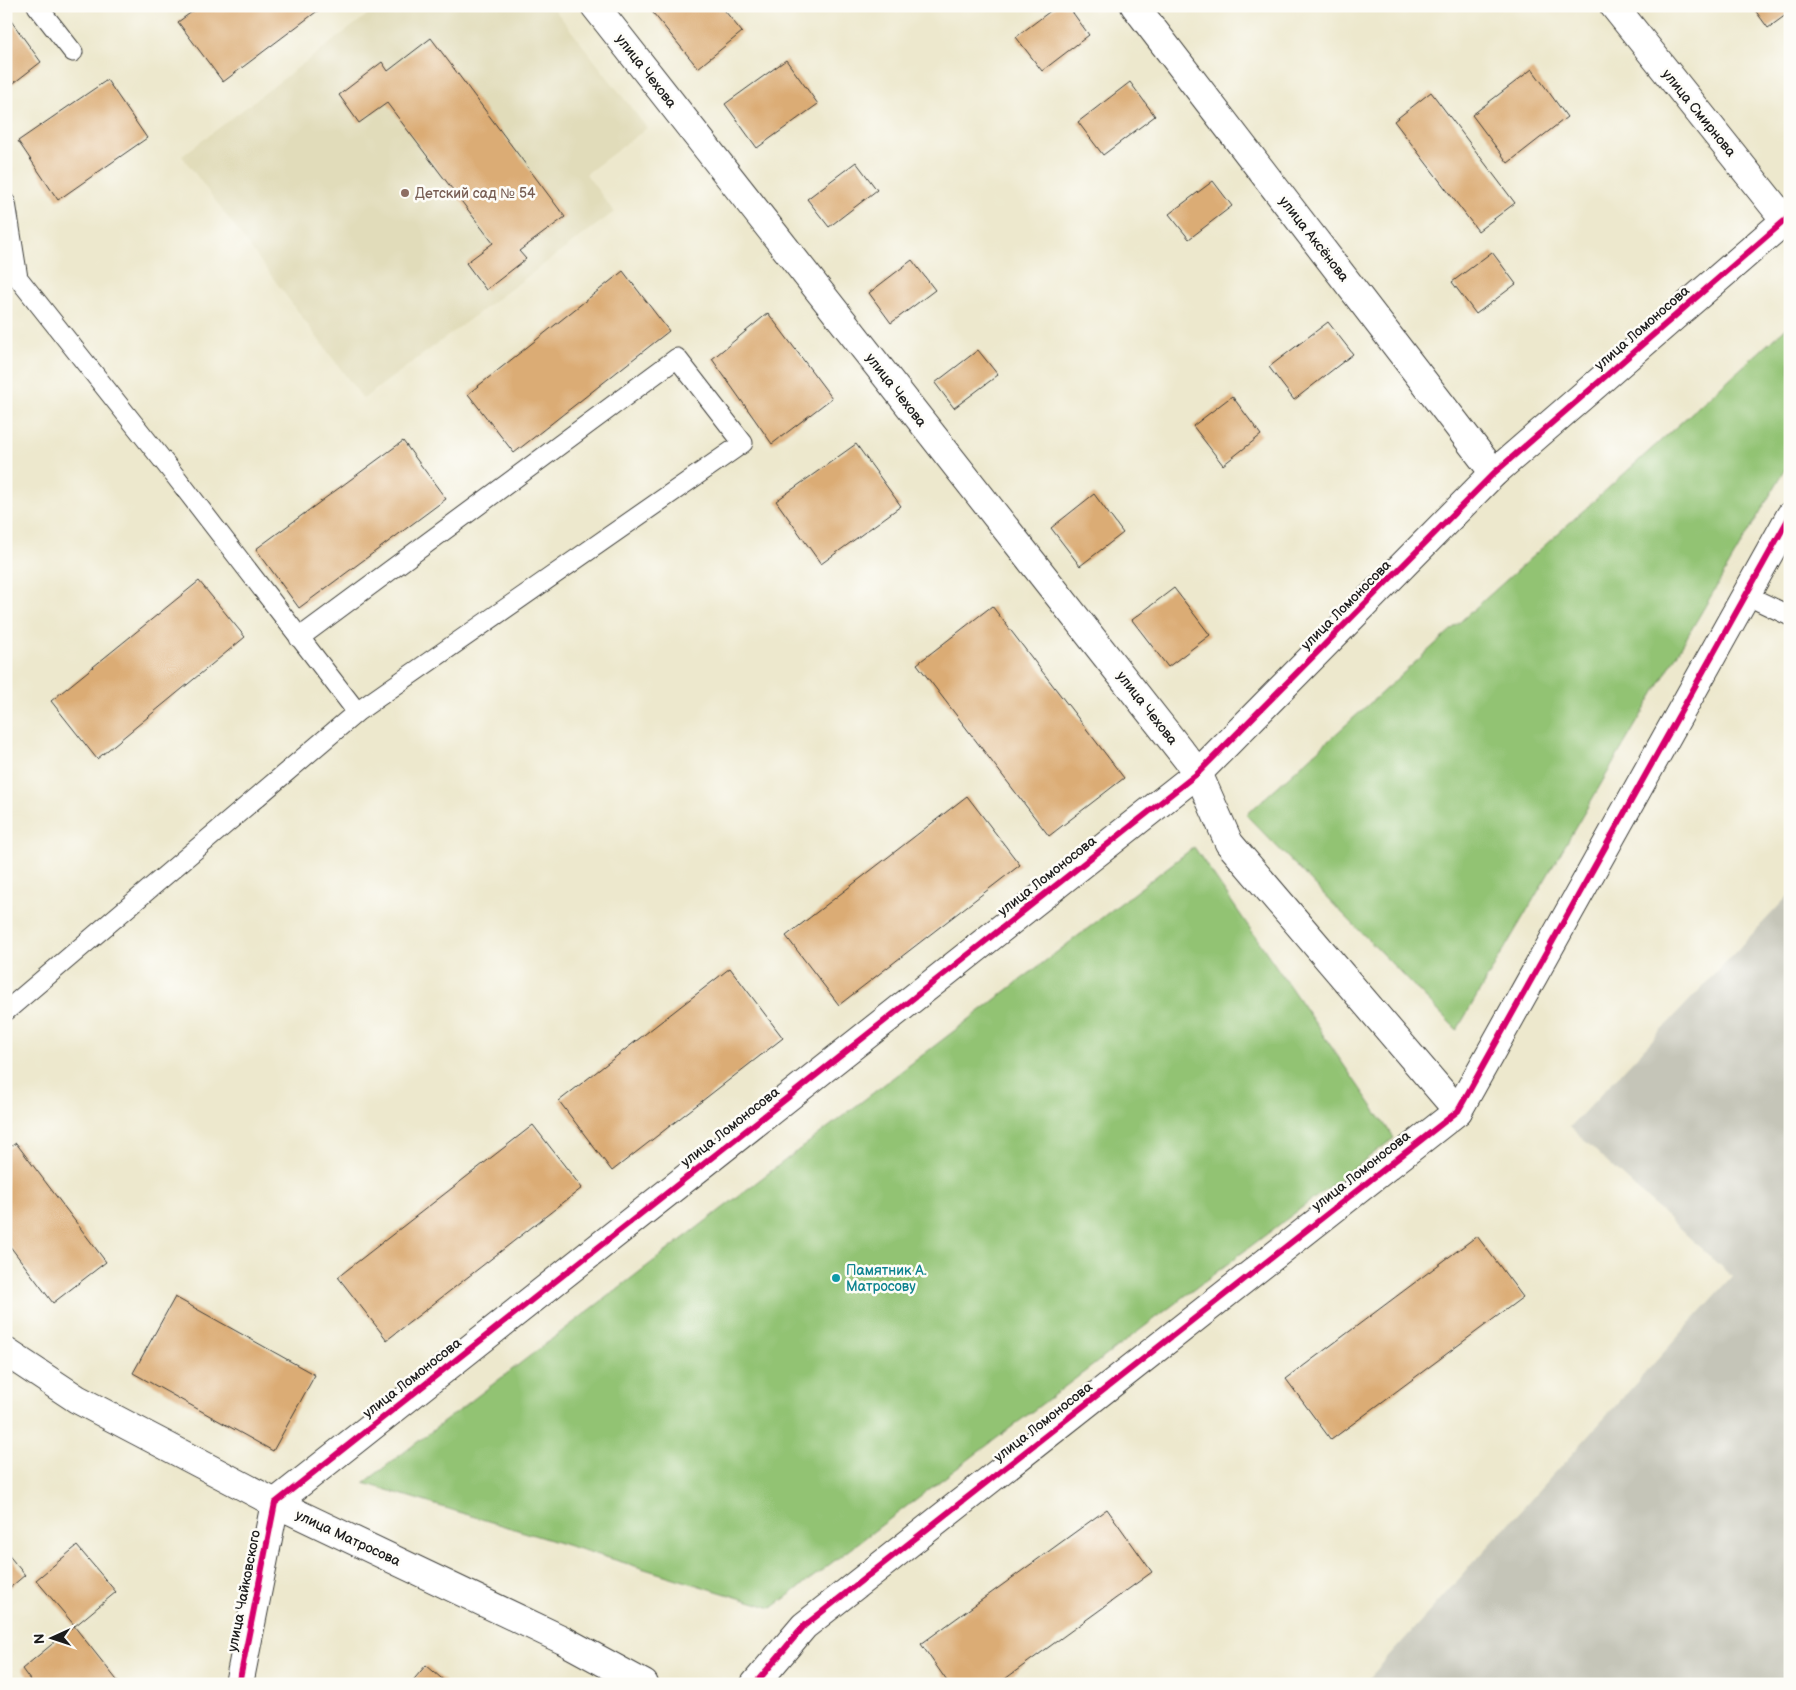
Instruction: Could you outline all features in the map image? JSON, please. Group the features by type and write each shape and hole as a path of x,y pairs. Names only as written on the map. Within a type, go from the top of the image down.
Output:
{"street":[{"name":"улица Чехова","path":"595,6 1198,773 1229,843 1458,1111"},
{"name":"улица Аксёнова","path":"1134,6 1494,473"},
{"name":"улица Смирнова","path":"1614,6 1787,218"},
{"name":"улица Ломоносова","path":"275,1502 1198,773 1494,473 1787,218"},
{"name":"улица Ломоносова","path":"755,1684 804,1626 1458,1111 1790,516"},
{"name":"улица Матросова","path":"6,1352 77,1399 275,1502 563,1640 644,1684"},
{"name":"улица Чайковского","path":"239,1684 275,1502"}],"lane":[{"path":"36,6 73,52"},
{"path":"6,203 18,278 170,470 356,712"},
{"path":"6,1011 356,712 742,443 677,358 299,638"},
{"path":"1746,595 1790,616"}],"shaded area":[{"name":"Детский сад № 54","path":"379,6 552,6 647,128 586,174 614,212 363,399 182,156"},
{"path":"1790,894 1790,1684 1364,1684 1732,1277 1570,1127"}],"green space":[{"path":"1790,324 1790,461 1457,1030 1246,815"},
{"path":"1194,847 1394,1138 772,1608 364,1483"}],"building":[{"path":"200,6 324,6 223,82 178,22"},
{"path":"651,6 721,6 742,32 698,68 649,8"},
{"path":"1057,6 1068,6 1089,35 1042,71 1016,37"},
{"path":"1752,6 1790,6 1790,12 1768,28"},
{"path":"6,14 41,62 6,89"},
{"path":"431,38 565,217 519,251 526,259 486,290 466,263 493,243 387,103 359,123 339,95 382,62 388,71"},
{"path":"786,60 818,104 757,148 725,104"},
{"path":"1532,69 1567,117 1508,163 1472,115"},
{"path":"107,80 147,138 58,200 18,141"},
{"path":"1130,82 1155,116 1103,155 1078,122"},
{"path":"1431,92 1515,203 1478,231 1394,121"},
{"path":"856,162 877,190 829,227 807,199"},
{"path":"1213,181 1232,206 1189,239 1169,214"},
{"path":"1492,252 1516,284 1476,314 1452,282"},
{"path":"912,260 935,290 891,323 869,293"},
{"path":"623,271 669,331 514,453 468,394"},
{"path":"768,313 832,398 772,444 712,359"},
{"path":"1328,322 1353,354 1294,400 1269,367"},
{"path":"978,350 998,375 954,408 935,383"},
{"path":"1232,396 1261,435 1223,465 1193,426"},
{"path":"403,441 446,499 299,608 256,549"},
{"path":"856,444 901,506 821,564 776,501"},
{"path":"1094,494 1123,533 1080,566 1051,528"},
{"path":"199,581 245,637 97,759 51,701"},
{"path":"1174,588 1210,635 1168,667 1132,620"},
{"path":"992,606 1124,778 1049,836 917,664"},
{"path":"967,796 1020,865 839,1005 786,936"},
{"path":"730,968 783,1038 612,1171 559,1101"},
{"path":"533,1125 582,1188 387,1340 338,1277"},
{"path":"16,1143 106,1262 53,1303 6,1241 6,1150"},
{"path":"1477,1236 1523,1297 1331,1440 1286,1379"},
{"path":"175,1297 315,1375 273,1451 133,1373"},
{"path":"1107,1509 1152,1572 998,1684 949,1684 921,1644"},
{"path":"77,1546 116,1592 75,1626 36,1580"},
{"path":"6,1552 25,1575 6,1591"},
{"path":"74,1626 120,1684 33,1684 22,1669"},
{"path":"426,1665 448,1684 410,1684"}],"cycle path":[{"path":"239,1684 275,1503 1198,773 1494,473 1790,216"},
{"path":"755,1684 804,1626 1458,1111 1790,516"}],"place":[{"name":"Детский сад № 54","path":"405,193"},
{"name":"Памятник А. Матросову","path":"836,1278"}]}
